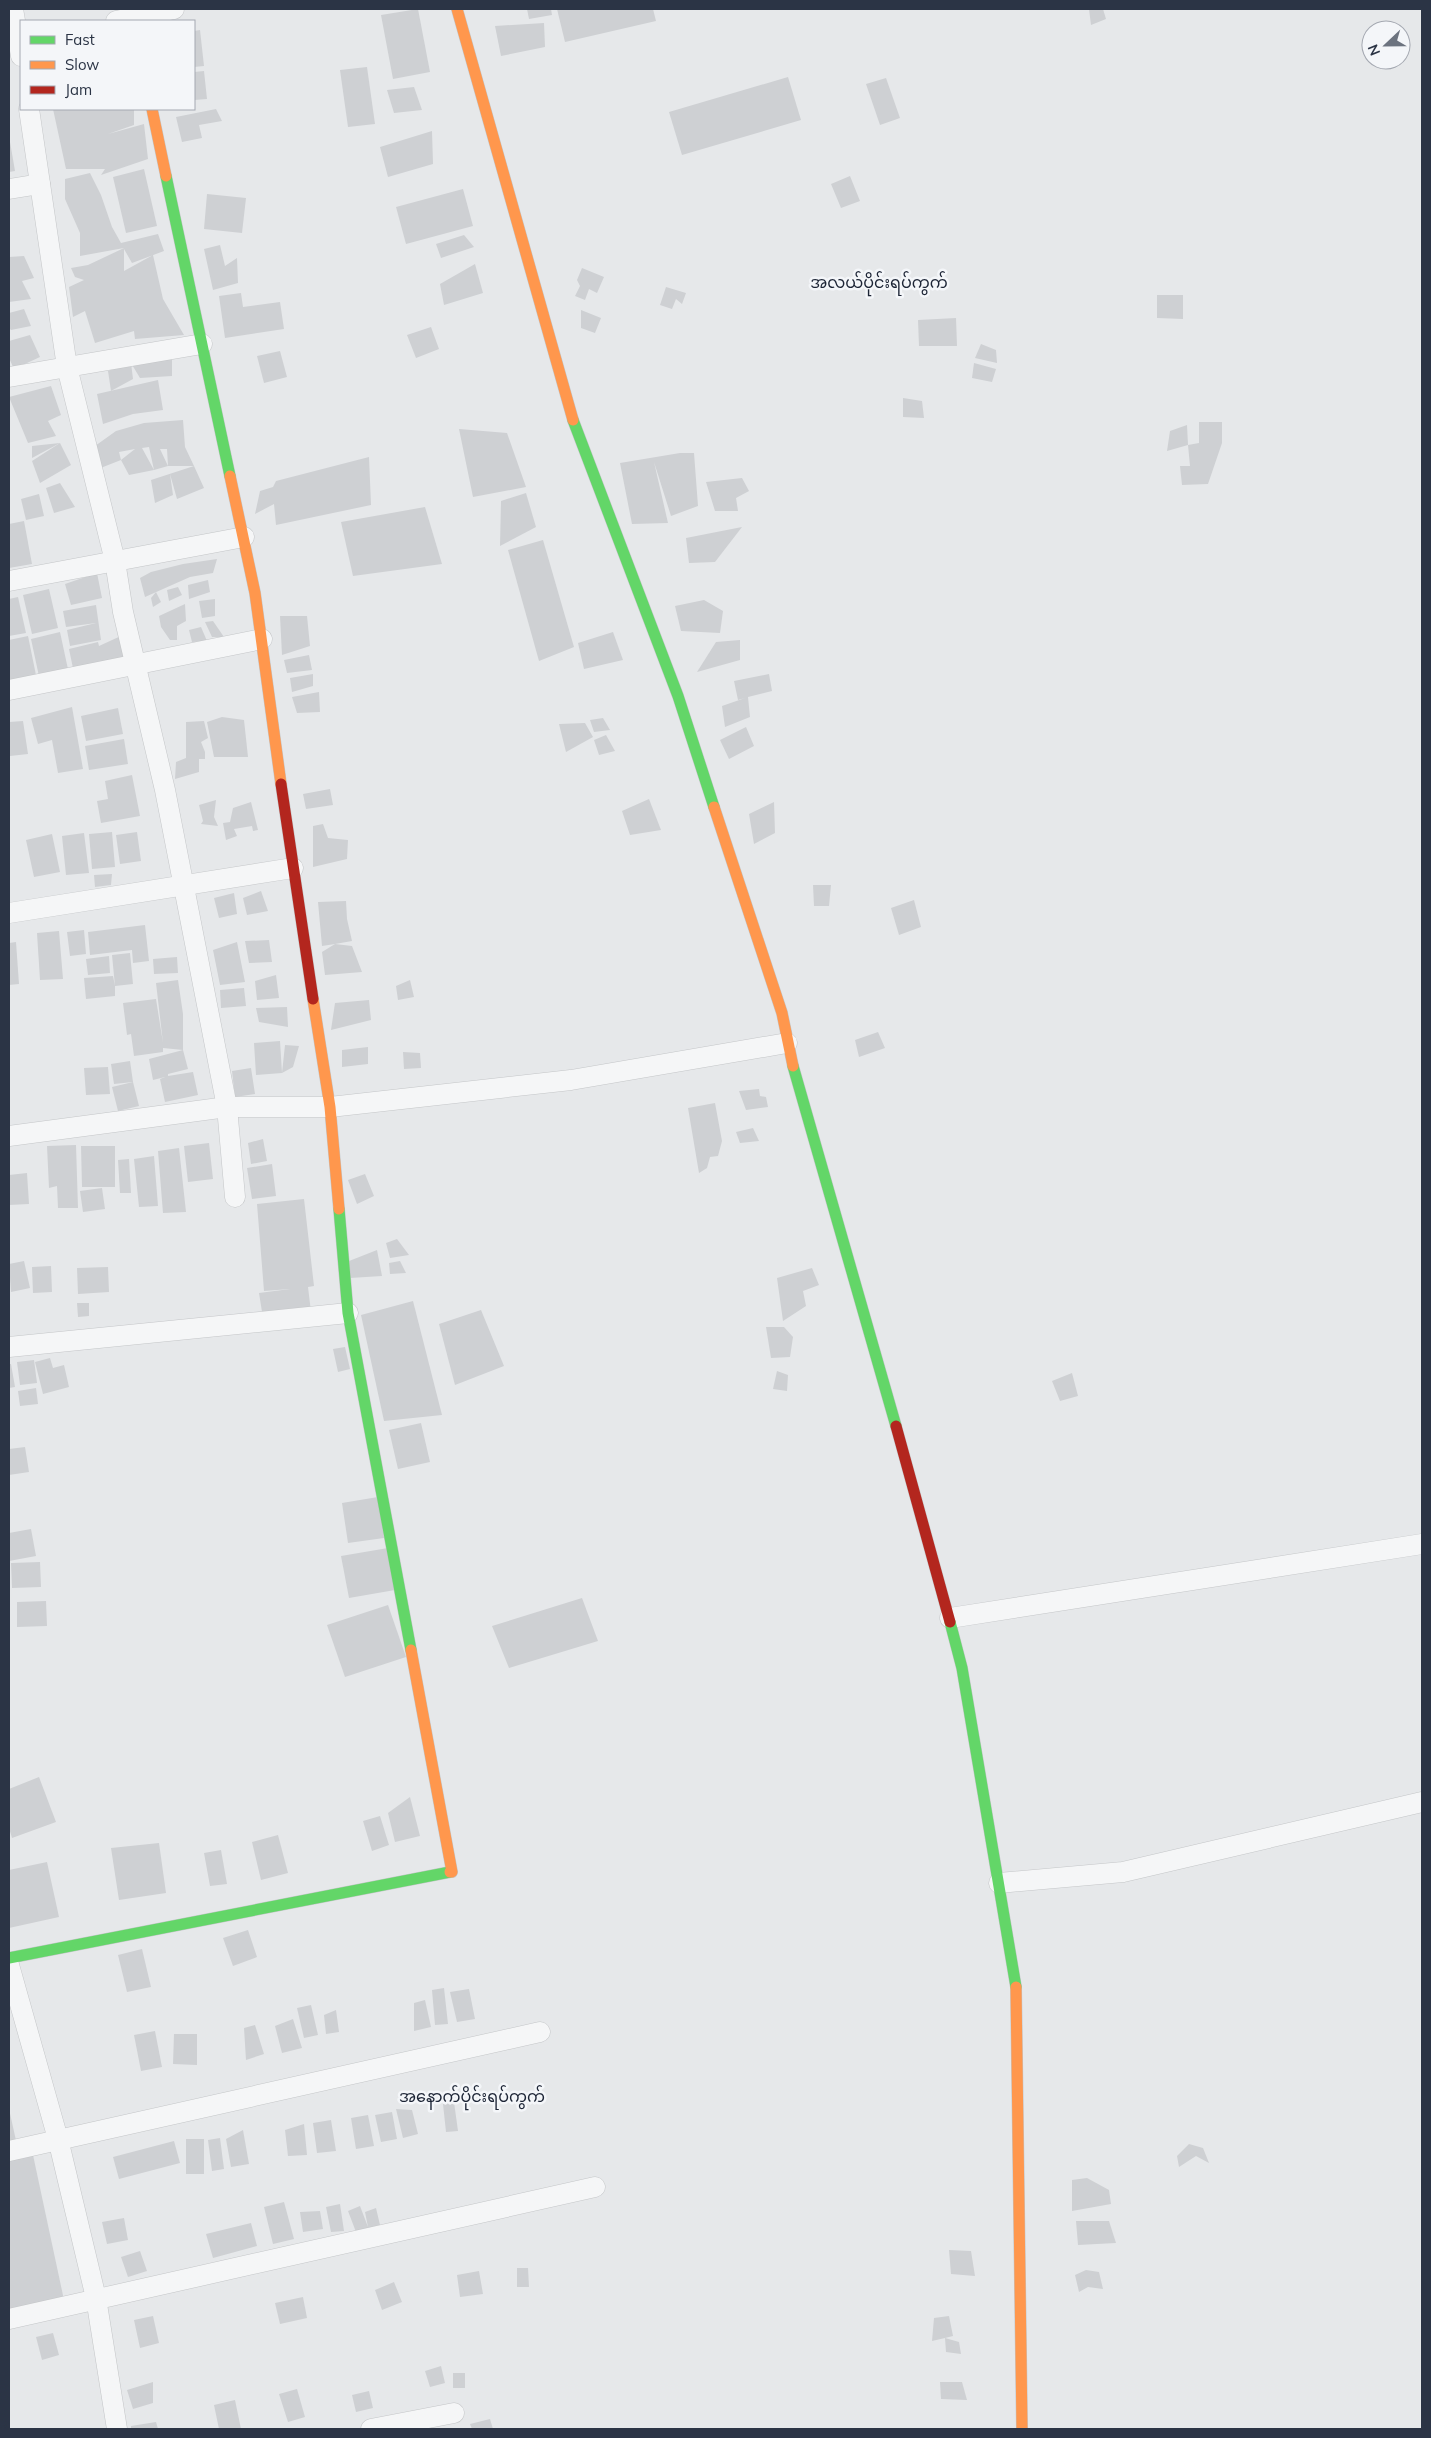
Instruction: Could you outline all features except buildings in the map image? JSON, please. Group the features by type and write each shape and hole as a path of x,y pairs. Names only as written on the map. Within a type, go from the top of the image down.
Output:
{"street":[{"path":"13,9 18,46"},
{"path":"128,17 174,9"},
{"path":"457,9 577,435 678,696 782,1013 786,1043 950,1618 962,1668 1017,1993 1022,2429"},
{"path":"29,110 67,367 115,561 165,790 182,885 227,1107 236,1197"},
{"path":"9,1958 452,1872 348,1313 330,1107 293,868 262,639 244,538 152,110"},
{"path":"9,189 40,184"},
{"path":"9,377 202,344"},
{"path":"9,581 244,538"},
{"path":"9,690 262,639"},
{"path":"9,913 293,868"},
{"path":"9,1136 227,1107 330,1107 571,1080 786,1043"},
{"path":"9,1347 348,1313"},
{"path":"950,1618 1422,1544"},
{"path":"999,1883 1123,1872 1422,1802"},
{"path":"9,1965 58,2139 96,2298 117,2429"},
{"path":"9,2151 540,2032"},
{"path":"9,2319 595,2187"},
{"path":"371,2429 454,2413"}],"traffic: fast":[{"path":"166,176 230,476"},
{"path":"573,420 678,696 714,807"},
{"path":"793,1066 896,1426"},
{"path":"339,1209 348,1313 411,1650"},
{"path":"950,1622 962,1668 1016,1987"},
{"path":"9,1958 450,1872"}],"traffic: slow":[{"path":"457,9 573,420"},
{"path":"152,110 166,176"},
{"path":"230,476 255,593 281,784"},
{"path":"714,807 782,1013 793,1066"},
{"path":"313,999 330,1107 339,1209"},
{"path":"411,1650 452,1872 450,1872"},
{"path":"1016,1987 1022,2429"}],"traffic: jam":[{"path":"281,784 313,999"},
{"path":"896,1426 950,1622"}],"district":[{"name":"အလယ်ပိုင်းရပ်ကွက်","path":"879,282"},
{"name":"အနောက်ပိုင်းရပ်ကွက်","path":"472,2096"}]}
